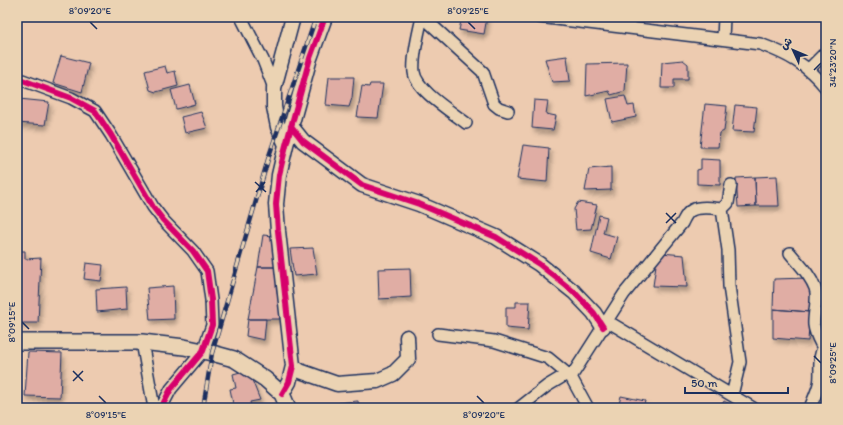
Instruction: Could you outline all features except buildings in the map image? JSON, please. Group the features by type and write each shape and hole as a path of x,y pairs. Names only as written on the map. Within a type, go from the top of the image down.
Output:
{"main road":[{"path":"17,342 142,342 184,347 202,351 234,359 266,379 282,394 288,408"}],"street":[{"path":"241,17 263,60 274,88"},
{"path":"286,145 278,126 274,107 274,88 293,17"},
{"path":"282,394 289,382 293,366 276,204 279,175 310,58 325,17"},
{"path":"423,17 483,72 494,104 499,108 508,111"},
{"path":"423,17 415,55 414,73 420,85 432,98 466,122"},
{"path":"539,17 760,44 790,57 809,69 826,88"},
{"path":"723,39 724,17"},
{"path":"809,69 826,52"},
{"path":"17,78 71,98 94,111 111,135 153,207 163,220 193,251 207,271 211,300 212,326 202,351 172,390 161,408"},
{"path":"291,126 303,141 362,185 419,204 496,238 539,264 574,292 605,324 753,408"},
{"path":"519,408 547,386 569,375 624,294 691,210 704,208 722,209 728,203 731,186"},
{"path":"722,209 728,250 729,286 740,362 732,395"},
{"path":"790,253 806,270 815,289 816,311 814,324 817,336 825,346 821,354 820,383 810,408"},
{"path":"438,334 494,341 548,358 569,375 588,408"},
{"path":"293,366 300,371 337,384 376,382 393,374 408,359 407,337"},
{"path":"142,342 154,408"}],"railway":[{"path":"203,408 212,353 269,156 316,17"}],"cycle path":[{"path":"282,394 289,382 293,366 276,204 279,175 310,58 325,17"},
{"path":"17,78 71,98 95,111 111,135 153,207 163,220 193,251 207,271 211,300 212,325 203,351 171,389 161,408"},
{"path":"291,126 303,141 362,185 419,204 496,237 539,264 574,292 594,313 603,327"}]}
